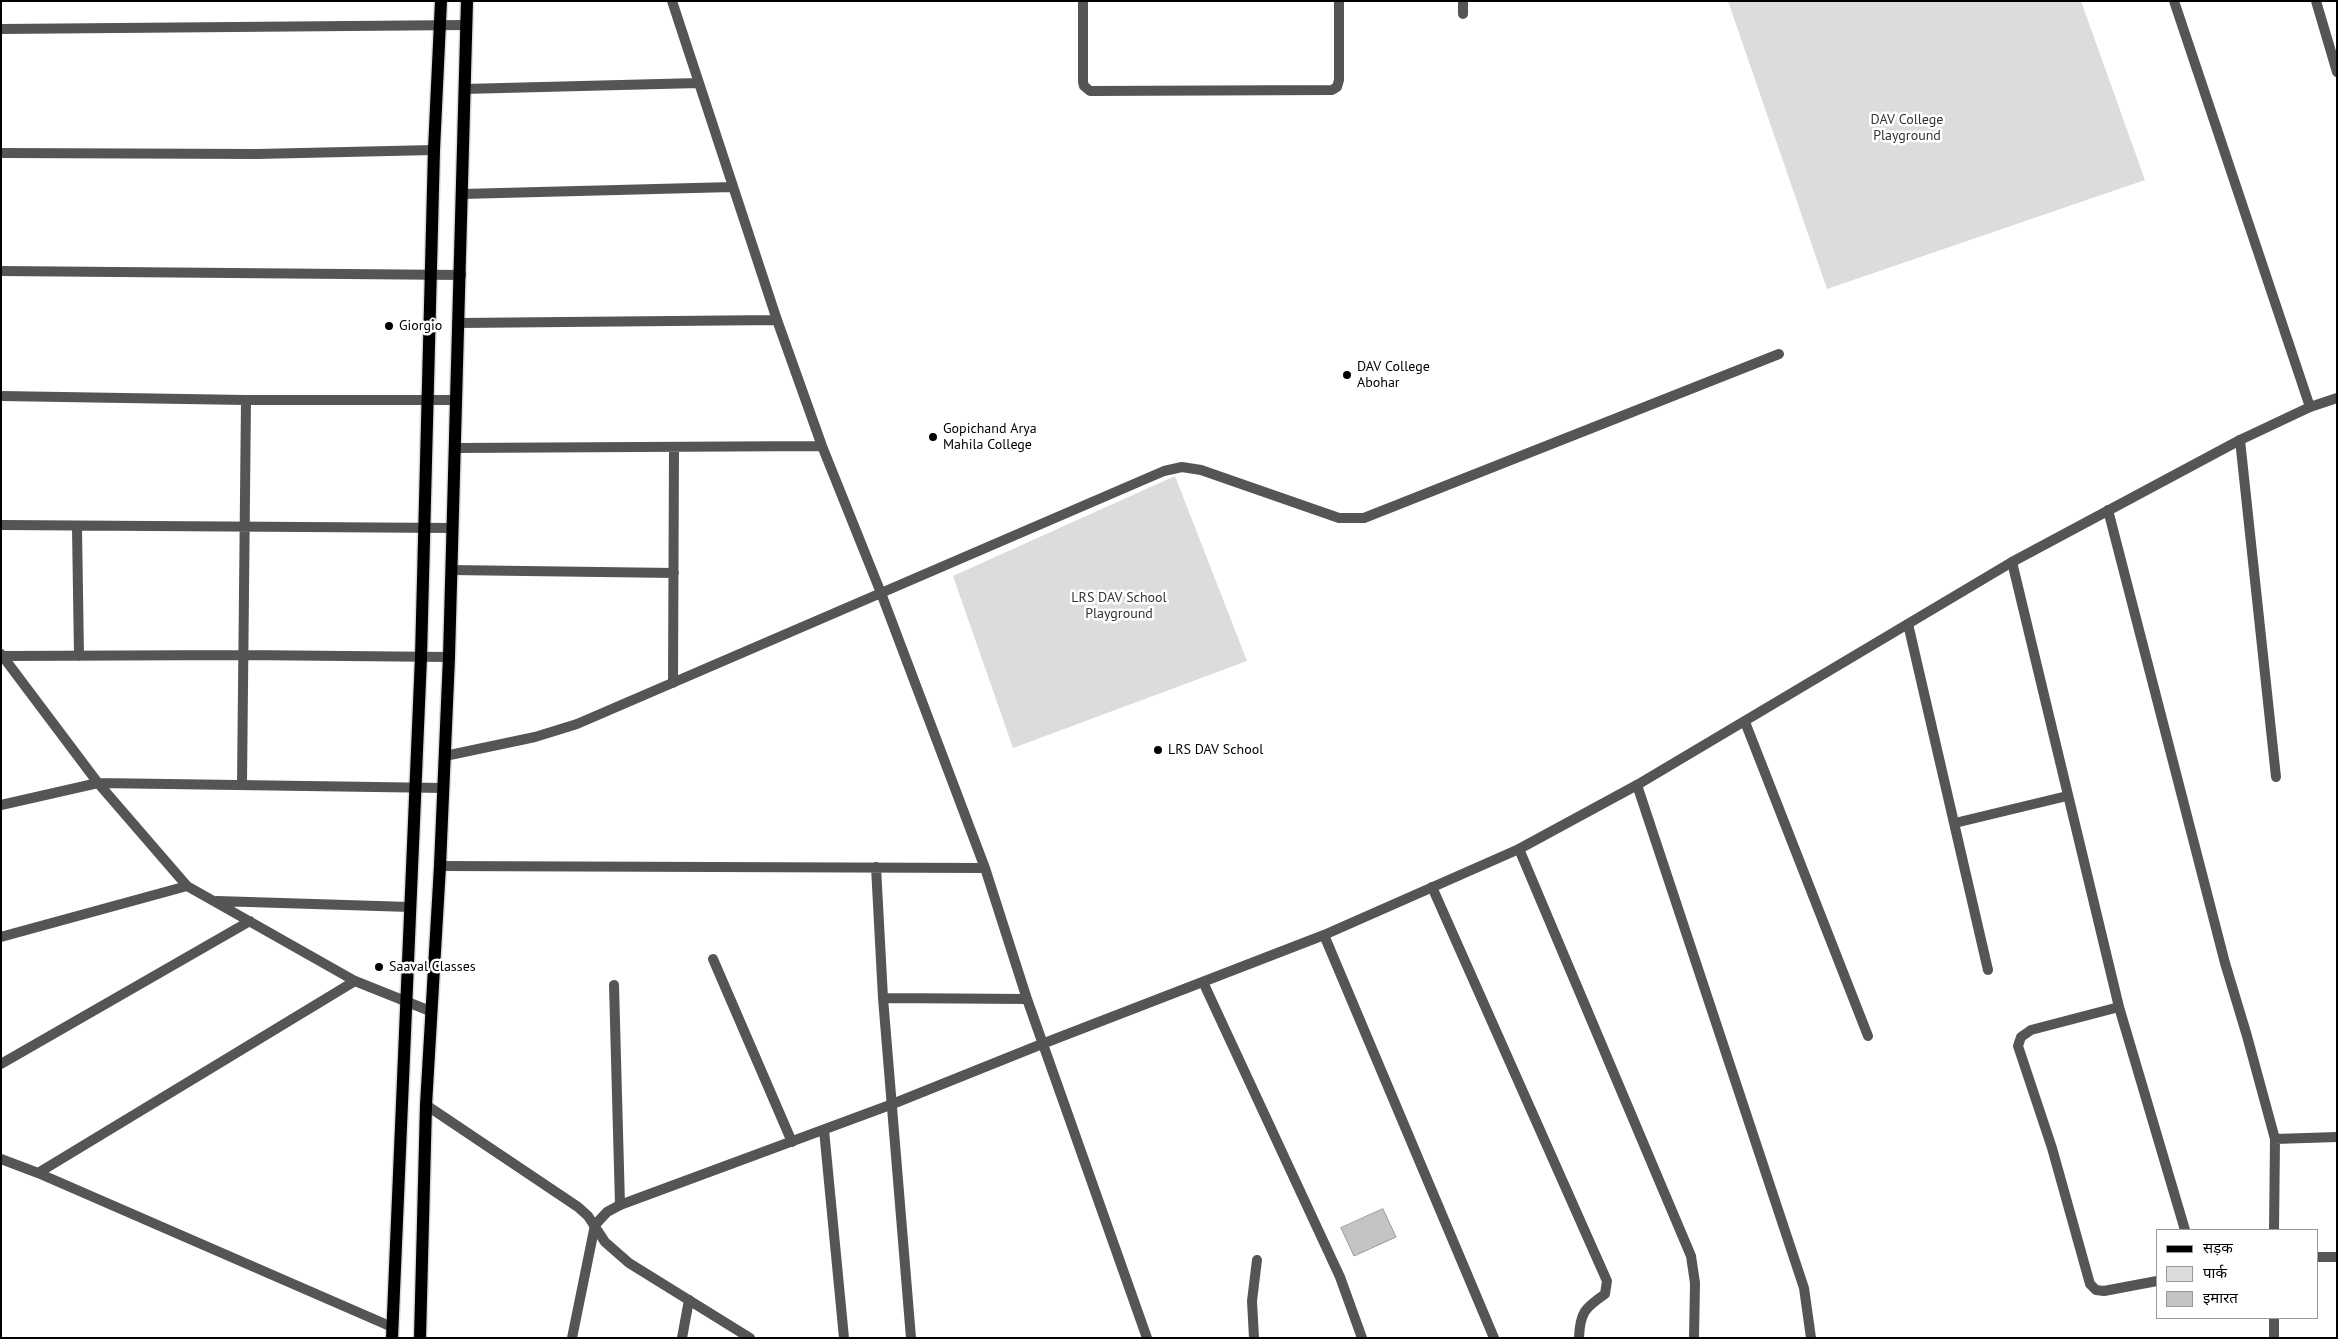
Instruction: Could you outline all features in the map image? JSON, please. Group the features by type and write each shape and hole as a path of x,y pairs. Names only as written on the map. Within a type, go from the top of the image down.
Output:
{"main road":[{"path":"392,1332 421,657 433,275 434,150 441,1"},
{"path":"420,1338 430,1011 446,756 467,1"}],"street":[{"path":"672,1 777,320 822,446 881,593 985,868 1042,1044 1147,1338"},
{"path":"1083,1 1083,82 1084,86 1090,91 1332,90 1337,86 1339,80 1339,1"},
{"path":"1463,1 1463,14"},
{"path":"2174,1 2310,407"},
{"path":"2316,1 2337,72"},
{"path":"1,29 466,24"},
{"path":"464,89 699,83"},
{"path":"1,153 257,154 434,150"},
{"path":"462,194 734,187"},
{"path":"1,271 460,275"},
{"path":"459,323 777,320"},
{"path":"446,756 535,737 577,724 1164,471 1182,467 1202,470 1339,518 1364,518 1779,354"},
{"path":"1,396 246,400 456,400"},
{"path":"572,1338 595,1225 607,1212 620,1205 890,1105 1324,935 1519,849 1637,785 2012,562 2240,440 2310,407 2337,398"},
{"path":"242,783 243,526 246,400"},
{"path":"2240,440 2276,777"},
{"path":"455,448 822,446"},
{"path":"673,683 674,447"},
{"path":"2108,510 2225,964 2248,1036 2275,1139 2274,1229"},
{"path":"1,526 77,528 243,526 452,528"},
{"path":"77,528 79,656"},
{"path":"2012,562 2119,1007 2185,1229"},
{"path":"451,570 674,573"},
{"path":"1908,624 1956,823 1988,970"},
{"path":"2,655 449,657"},
{"path":"2,655 98,783 187,886 356,981 430,1011"},
{"path":"1745,722 1868,1036"},
{"path":"1,805 98,783 242,783 444,788"},
{"path":"1637,785 1804,1288 1812,1338"},
{"path":"1956,823 2067,796"},
{"path":"1519,849 1691,1256 1695,1283 1694,1338"},
{"path":"440,866 985,868"},
{"path":"876,867 890,1105 911,1338"},
{"path":"1,937 187,886"},
{"path":"1432,887 1606,1276 1608,1288 1605,1294 1587,1307 1582,1315 1579,1338"},
{"path":"214,901 410,907"},
{"path":"1,1064 250,921"},
{"path":"1324,935 1494,1338"},
{"path":"713,959 792,1142"},
{"path":"38,1173 356,981"},
{"path":"1204,982 1340,1277 1362,1338"},
{"path":"614,985 620,1205"},
{"path":"883,998 1027,999"},
{"path":"2119,1007 2031,1030 2021,1037 2018,1046 2052,1148 2090,1284 2096,1290 2104,1291 2156,1281"},
{"path":"426,1105 578,1207 595,1225 605,1242 629,1263 750,1338"},
{"path":"824,1130 844,1338"},
{"path":"2275,1139 2337,1137"},
{"path":"1,1159 38,1173 392,1332"},
{"path":"2318,1257 2337,1257"},
{"path":"1254,1338 1252,1301 1257,1260"},
{"path":"682,1338 689,1300"},
{"path":"2274,1319 2274,1338"}],"green space":[{"name":"DAV College Playground","path":"1728,1 2081,1 2145,180 1827,289"},
{"name":"LRS DAV School Playground","path":"1175,476 1247,661 1013,748 953,576"}],"building":[{"path":"1383,1209 1396,1237 1354,1256 1341,1228"}],"place":[{"name":"Giorgio","path":"389,326"},
{"name":"DAV College Abohar","path":"1347,375"},
{"name":"Gopichand Arya Mahila College","path":"933,437"},
{"name":"LRS DAV School","path":"1158,750"},
{"name":"Saaval Classes","path":"379,967"}]}
